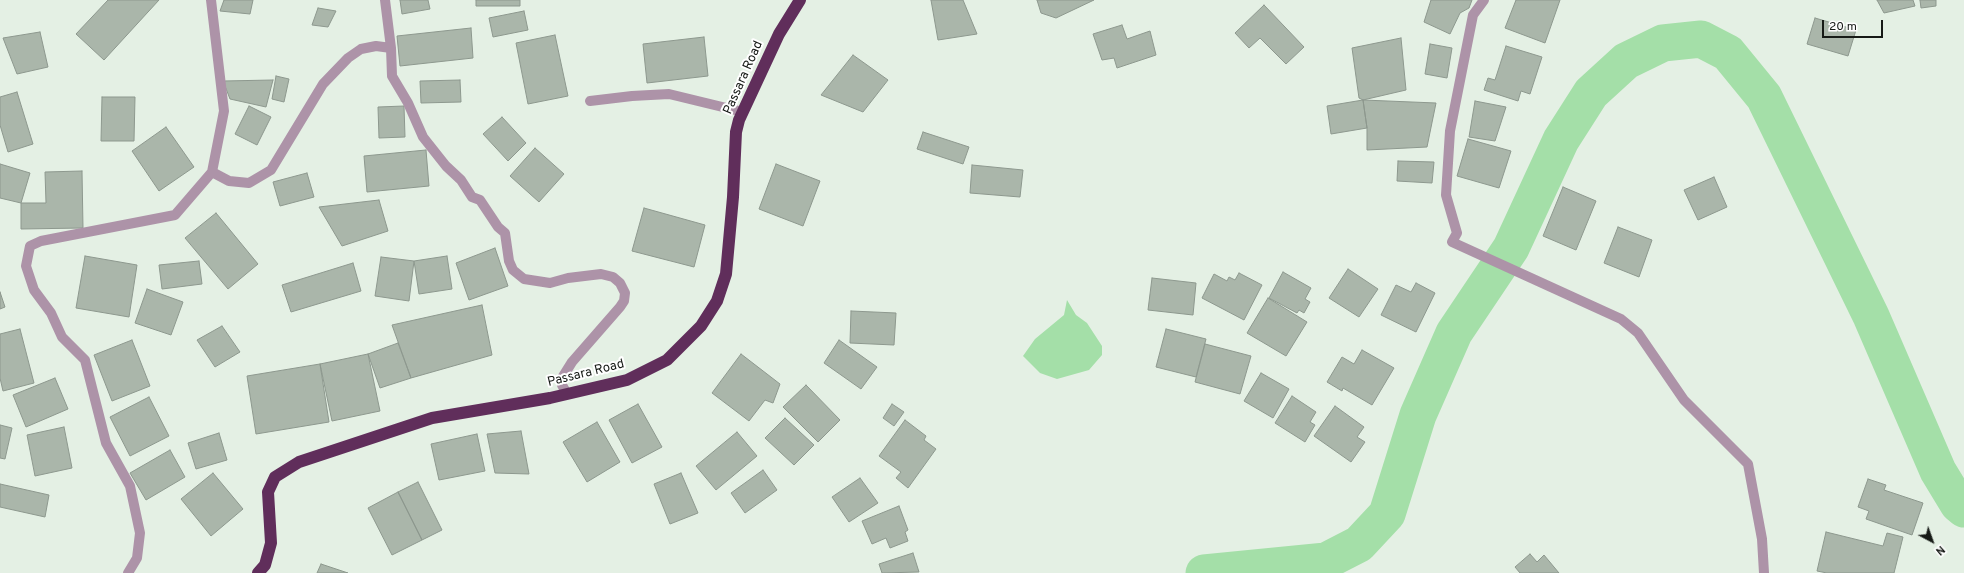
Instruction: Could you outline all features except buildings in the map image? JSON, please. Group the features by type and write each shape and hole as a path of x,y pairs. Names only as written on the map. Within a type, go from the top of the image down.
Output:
{"highway":[{"name":"Passara Road","path":"258,573 265,565 271,543 268,492 275,477 299,462 432,418 567,394 627,380 667,360 701,326 717,301 726,274 733,198 736,132 743,112 779,34 800,0"}],"street":[{"path":"128,573 137,558 140,533 130,486 106,443 85,360 62,337 51,313 34,290 26,266 30,246 51,238 68,237 175,215 212,172 224,111 210,0"},
{"path":"385,0 391,48 392,76 408,103 423,137 446,166 461,180 472,197 480,200 498,227 505,233 509,261 513,270 524,279 550,283 568,278 601,274 613,277 620,283 625,293 624,301 620,307 572,362 562,378 562,385 567,394"},
{"path":"1484,0 1473,15 1450,131 1446,195 1457,233 1452,242 1621,318 1638,333 1684,400 1748,464 1762,539 1764,573"},
{"path":"212,172 229,181 249,183 271,170 323,84 361,49 376,46 391,48"},
{"path":"590,101 632,96 669,94 743,112"}],"shaded area":[{"path":"1067,300 1076,315 1087,323 1102,346 1102,355 1089,370 1057,379 1040,373 1023,356 1035,339 1064,315"}],"waterway":[{"path":"1204,573 1326,561 1359,544 1387,514 1418,415 1454,333 1511,248 1561,140 1591,93 1626,61 1663,43 1701,39 1728,53 1764,97 1871,316 1938,471 1958,504 1964,509"}]}
